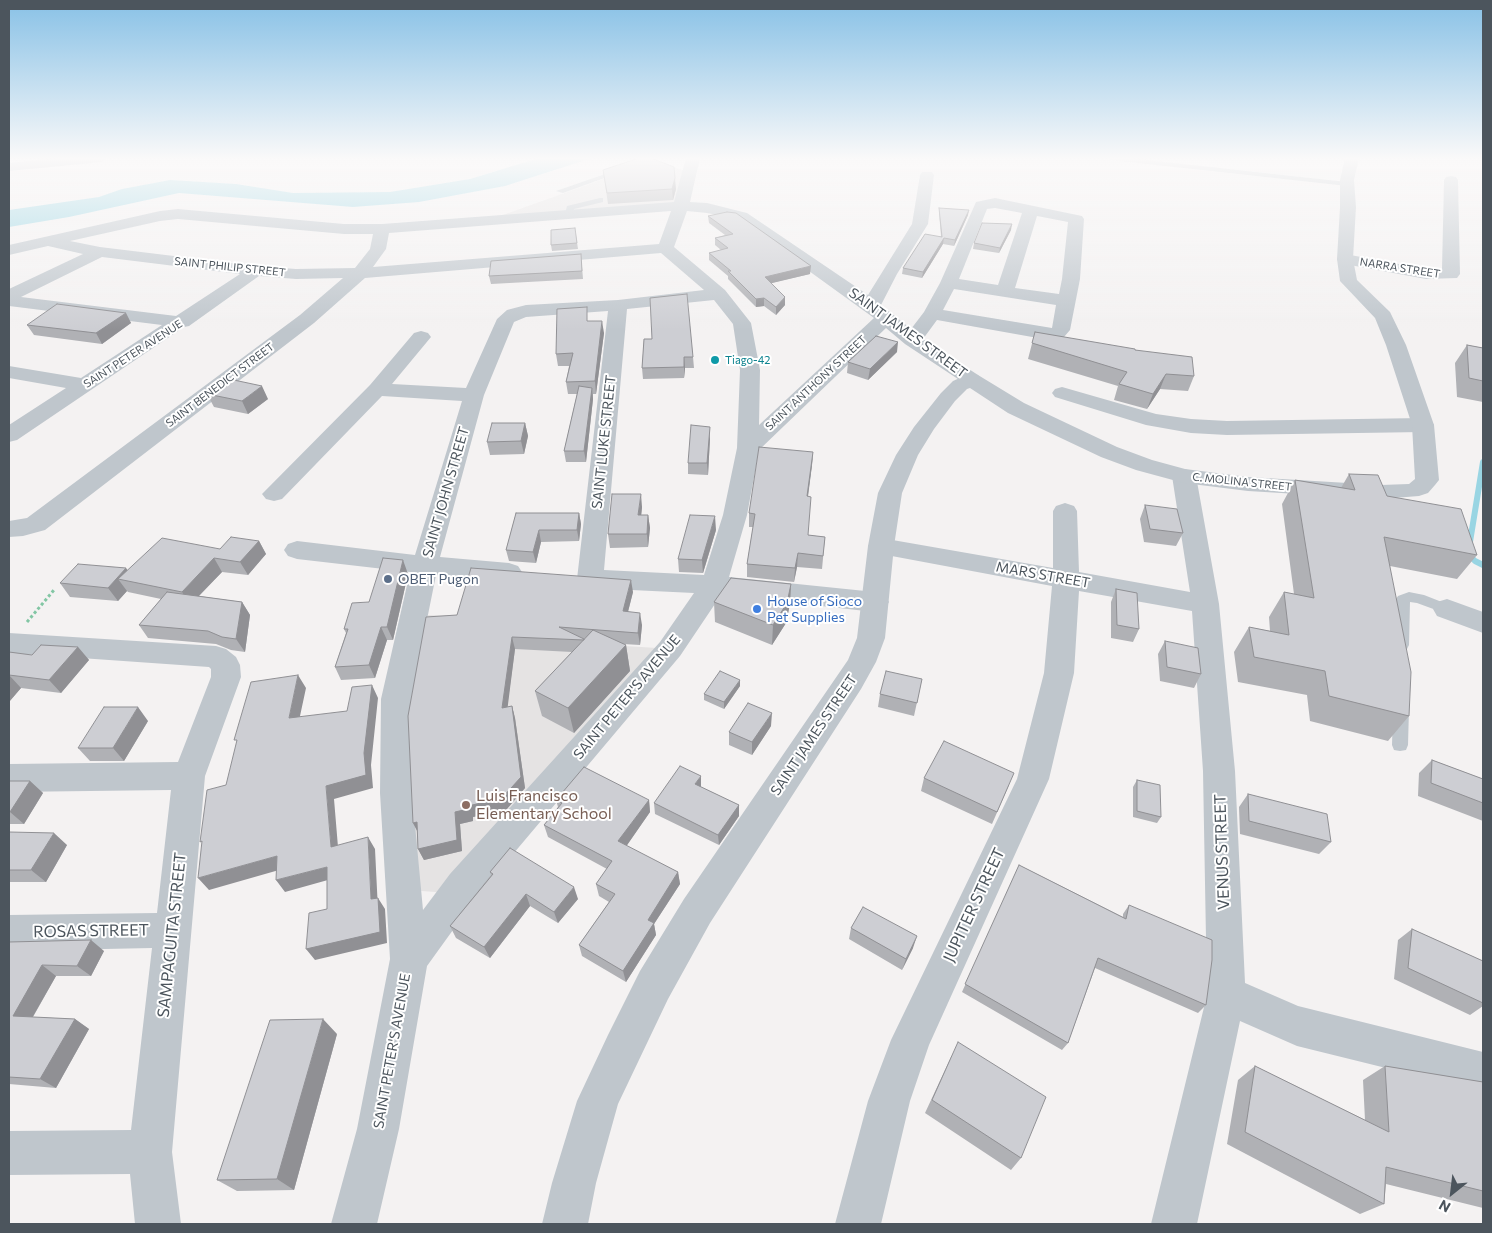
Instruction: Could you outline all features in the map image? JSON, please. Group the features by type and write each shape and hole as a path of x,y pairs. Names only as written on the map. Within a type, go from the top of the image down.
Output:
{"street":[{"name":"SAINT JAMES STREET","path":"9,250 164,216"},
{"name":"SAINT JAMES STREET","path":"209,216 344,229 382,229 550,216"},
{"path":"360,273 665,248 677,216"},
{"name":"SAINT JAMES STREET","path":"565,1224 574,1183 598,1101 654,985 697,911 862,662 871,638 881,546 890,493 907,455 948,397 971,379 912,340 877,312 740,216"},
{"name":"SAINT ANTHONY STREET","path":"748,448 877,312 888,274 914,236 920,224 921,216"},
{"path":"912,340 932,314 949,283 977,216"},
{"path":"1005,292 1029,216"},
{"path":"932,314 1049,334 1057,333 1061,330 1071,278 1076,219 1059,216"},
{"name":"C. MOLINA STREET","path":"971,379 1016,408 1109,452 1144,466 1184,476 1248,484 1361,492 1397,493 1420,488 1427,480 1423,425 1399,354 1383,316 1349,281 1345,259 1348,216"},
{"name":"NARRA STREET","path":"1345,259 1426,274 1451,274 1451,216"},
{"name":"SAINT BENEDICT STREET","path":"9,529 23,528 36,524 307,319 360,273 378,249 382,229"},
{"name":"SAINT PHILIP STREET","path":"51,242 100,252 256,271 296,274 360,273"},
{"name":"SAINT PETER'S AVENUE","path":"354,1224 378,1129 408,959 463,886 670,649 714,585 736,515 748,448 750,370 742,323 719,294 665,248"},
{"path":"9,296 100,252"},
{"name":"SAINT PETER AVENUE","path":"9,435 182,322 256,271"},
{"path":"949,283 1066,301"},
{"path":"618,305 719,294"},
{"path":"9,301 182,322"},
{"name":"SAINT JOHN STREET","path":"408,959 396,793 396,699 425,565 474,395 506,319 514,314 618,305"},
{"name":"SAINT LUKE STREET","path":"618,305 580,578 714,585"},
{"path":"274,494 377,389 421,337"},
{"path":"9,372 85,385"},
{"path":"377,389 474,395"},
{"path":"1062,393 1154,420 1191,426 1227,428 1423,425"},
{"name":"VENUS STREET","path":"1174,1224 1226,995 1219,771 1204,604 1184,476"},
{"name":"JUPITER STREET","path":"858,1224 889,1101 911,1040 1033,779 1059,672 1066,580 1065,510"},
{"name":"MARS STREET","path":"881,546 1204,604"},
{"path":"296,550 425,565 532,574"},
{"path":"714,585 875,602"},
{"path":"1447,609 1483,623"},
{"name":"SAMPAGUITA STREET","path":"9,643 216,657 226,664 226,677 189,776 150,1152 158,1224"},
{"path":"9,778 189,776"},
{"name":"ROSAS STREET","path":"9,933 173,930"},
{"path":"1226,995 1298,1026 1483,1072"},
{"path":"9,1153 150,1152"}],"lane":[{"path":"1402,658 1402,599 1410,597 1419,598 1447,609"},
{"path":"1400,745 1401,696"}],"path":[{"path":"9,643 54,590"}],"shaded area":[{"name":"Luis Francisco Elementary School","path":"428,615 630,620 625,646 657,648 448,893 409,890 406,720"}],"water":[{"path":"9,216 76,216 69,217 9,227"}],"building":[{"path":"708,216 740,216 811,266 765,277 785,297 776,307 764,298 756,299 728,271 731,271 709,253 728,248 715,238 733,234"},
{"path":"940,216 966,216 955,240 944,238 923,272 903,268 925,234 942,237"},
{"path":"982,223 1012,224 1000,248 974,243"},
{"path":"575,228 577,243 551,245 551,230"},
{"path":"581,254 582,271 489,276 491,261"},
{"path":"687,294 693,357 684,357 684,367 642,368 644,339 652,339 650,298"},
{"path":"57,304 126,313 96,333 27,325"},
{"path":"587,307 587,321 602,321 595,381 566,382 573,353 556,354 557,309"},
{"path":"1035,332 1135,350 1192,357 1194,376 1166,374 1153,394 1119,384 1127,372 1032,343"},
{"path":"876,336 898,342 870,369 848,362"},
{"path":"1467,345 1483,348 1483,381 1469,378"},
{"path":"229,379 262,386 242,401 207,394"},
{"path":"579,386 592,388 584,451 564,451"},
{"path":"492,423 525,423 521,441 487,442"},
{"path":"691,425 710,427 707,463 688,463"},
{"path":"759,447 813,452 807,496 811,497 808,535 825,537 823,556 798,553 795,568 747,564 755,514 749,513"},
{"path":"1349,474 1378,475 1387,496 1461,509 1477,555 1384,537 1411,672 1409,716 1329,696 1325,671 1254,657 1249,627 1289,635 1284,592 1314,598 1295,480 1355,490"},
{"path":"612,494 641,494 638,515 648,515 647,534 608,534"},
{"path":"1145,505 1177,509 1183,533 1150,529"},
{"path":"516,513 579,513 577,530 539,530 533,552 506,550"},
{"path":"690,515 715,516 702,560 678,559"},
{"path":"231,537 259,541 240,562 214,558 182,592 118,579 162,538 220,549"},
{"path":"383,558 403,560 387,627 381,627 369,665 335,667 348,629 344,629 352,603 369,602"},
{"path":"78,564 126,568 108,588 60,583"},
{"path":"471,568 631,580 623,611 640,613 638,633 559,627 584,640 512,637 502,708 512,706 521,777 502,798 468,806 468,809 455,812 457,840 418,849 417,822 413,823 408,716 426,617 457,615"},
{"path":"731,578 791,584 787,603 773,625 714,602"},
{"path":"1116,589 1137,593 1139,629 1117,625"},
{"path":"167,592 242,602 236,639 222,637 208,631 139,625"},
{"path":"593,630 626,645 568,708 535,691"},
{"path":"1165,641 1198,648 1201,674 1167,667"},
{"path":"41,645 78,647 49,680 9,675 9,652 32,655"},
{"path":"720,671 740,680 724,702 704,694"},
{"path":"886,671 922,679 917,703 880,694"},
{"path":"298,675 289,718 347,711 352,687 372,685 364,753 366,775 326,786 331,847 368,837 371,899 378,898 380,932 306,949 309,913 327,909 327,867 276,880 277,856 198,878 202,841 200,842 207,790 226,785 237,740 234,740 251,682"},
{"path":"748,703 772,713 752,742 729,732"},
{"path":"104,707 138,707 113,748 78,748"},
{"path":"944,741 1014,773 997,812 924,778"},
{"path":"1432,760 1483,779 1483,803 1431,783"},
{"path":"680,766 701,776 695,784 739,805 718,835 654,803"},
{"path":"584,767 649,800 618,841 678,872 648,920 654,923 623,971 579,945 615,894 596,884 612,861 544,825 562,803 556,800"},
{"path":"1137,780 1160,785 1161,817 1137,811"},
{"path":"9,781 30,781 10,812 9,812"},
{"path":"1248,794 1327,814 1331,842 1249,821"},
{"path":"9,832 54,833 31,870 9,870"},
{"path":"510,848 574,887 554,912 526,894 484,947 450,926 493,874 490,872"},
{"path":"1019,865 1126,919 1129,905 1212,940 1212,960 1206,1005 1098,958 1068,1043 965,984"},
{"path":"863,907 917,936 906,959 851,928"},
{"path":"1412,929 1483,961 1483,1003 1408,968"},
{"path":"91,940 77,966 42,965 13,1016 75,1019 40,1079 9,1077 9,942"},
{"path":"323,1019 277,1179 217,1180 270,1020"},
{"path":"958,1042 1046,1097 1021,1158 932,1100"},
{"path":"1255,1066 1389,1132 1385,1066 1483,1082 1483,1191 1386,1167 1384,1204 1245,1132"}],"waterway":[{"path":"1483,462 1468,554 1475,561 1483,565"}],"place":[{"name":"Tiago-42","path":"715,360"},
{"name":"OBET Pugon","path":"388,579"},
{"name":"House of Sioco Pet Supplies","path":"757,609"},
{"name":"Luis Francisco Elementary School","path":"466,805"}]}
